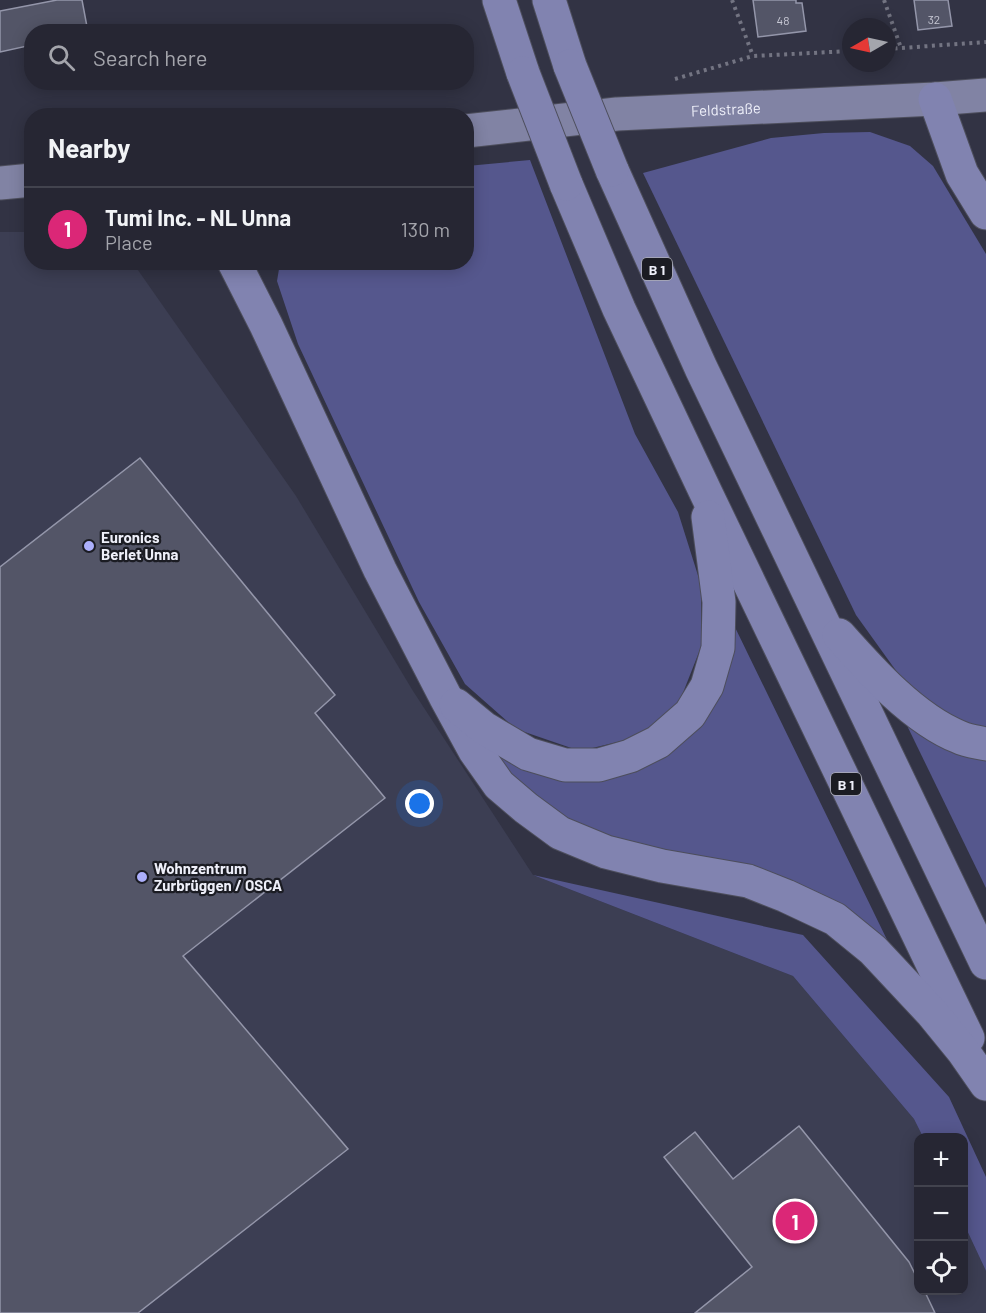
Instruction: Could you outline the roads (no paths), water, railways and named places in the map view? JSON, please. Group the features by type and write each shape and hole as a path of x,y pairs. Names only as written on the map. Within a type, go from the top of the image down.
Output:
{"main road":[{"name":"B 1","path":"499,0 523,73 566,184 620,309 986,1075"},
{"name":"B 1","path":"549,0 570,66 612,170 701,368 986,963"},
{"name":"Feldstraße","path":"474,130 617,114 986,95"},
{"path":"935,99 962,174 986,213"},
{"path":"0,183 24,181"},
{"path":"238,270 380,570 475,751 499,785 560,833 606,852 662,866 748,881 835,919 873,950 932,1013 986,1084"},
{"path":"260,270 266,326"},
{"path":"445,696 492,734 528,754 565,765 599,765 630,756 658,742 690,714 707,686 718,648 719,602 706,493"},
{"path":"816,610 882,681 923,718 959,737 986,744"}],"place":[{"name":"Euronics Berlet Unna","path":"89,546"},
{"name":"Wohnzentrum Zurbrüggen / OSCA","path":"142,877"},
{"name":"Tumi Inc. - NL Unna","path":"795,1221"}]}
